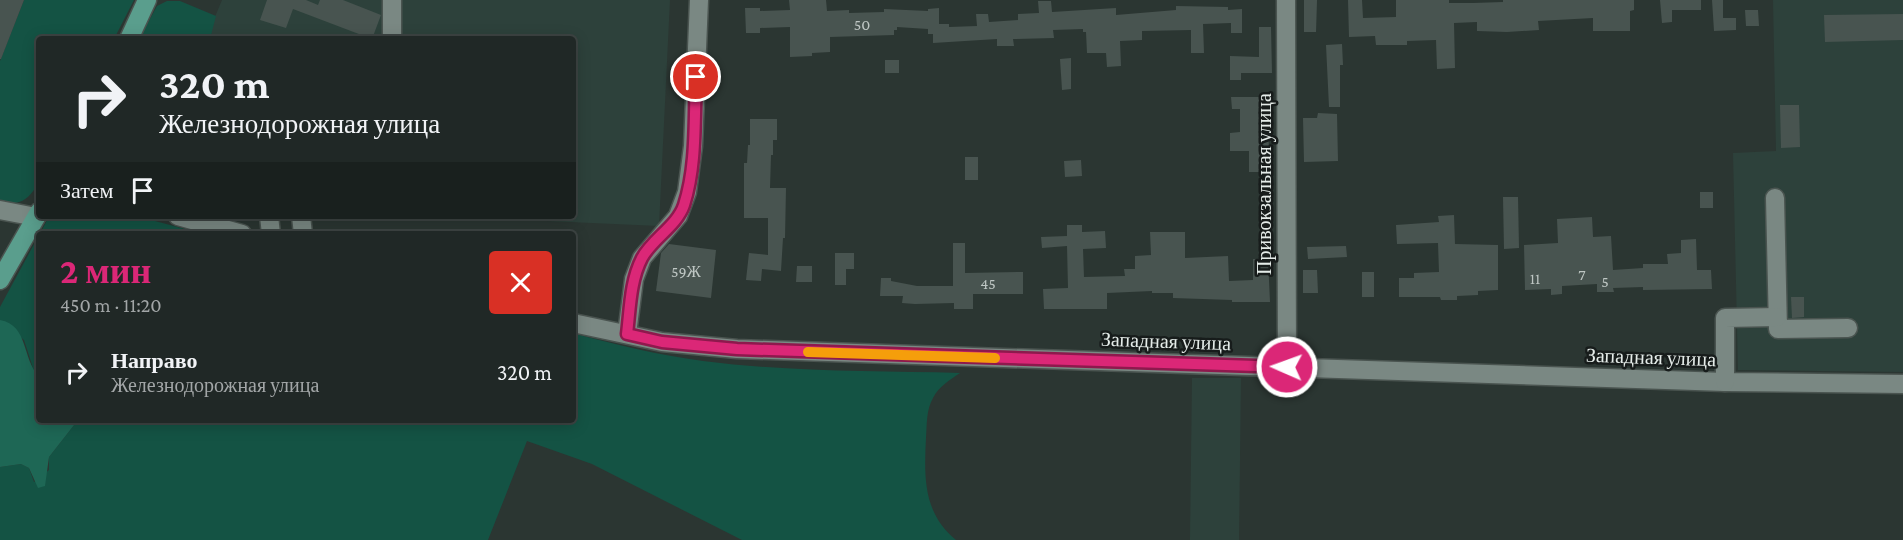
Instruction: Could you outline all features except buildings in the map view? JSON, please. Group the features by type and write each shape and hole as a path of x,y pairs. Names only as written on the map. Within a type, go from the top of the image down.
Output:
{"main road":[{"path":"130,36 147,0"},
{"path":"0,280 36,217"}],"street":[{"path":"392,0 392,36"},
{"path":"627,334 634,279 642,258 678,216 687,192 693,146 699,0"},
{"name":"Привокзальная улица","path":"1286,0 1287,367"},
{"path":"1775,198 1778,329 1848,328"},
{"path":"0,210 36,215"},
{"path":"189,219 231,231"},
{"path":"1725,382 1725,318 1777,317"},
{"name":"Западная улица","path":"576,324 662,342 737,349 1725,382 1903,384"}],"shaded area":[{"path":"222,0 670,0 659,226 504,219 576,219 576,36 210,36 212,24"},
{"path":"1773,0 1903,0 1903,372 1738,370 1733,153 1776,151"},
{"path":"1192,378 1241,378 1239,540 1190,540"}],"green space":[{"path":"24,0 134,0 116,36 36,36 36,186 28,197 14,203 0,203 0,61"},
{"path":"167,1 180,1 216,16 211,36 141,36 157,6"},
{"path":"48,219 147,219 193,231 42,231"},
{"path":"36,241 36,373 24,340 0,320 0,307"},
{"path":"0,320 9,323 21,336 36,372 36,423 76,423 49,457 45,486 38,488 29,468 21,464 0,467"},
{"path":"576,334 654,353 735,365 960,373 935,394 929,407 925,452 926,480 931,506 945,529 956,540 742,540 592,464 527,441 488,540 0,540 0,467 21,464 29,468 34,482 49,470 49,457 76,423 576,423"}],"slow traffic":[{"path":"808,352 995,358"}],"route":[{"path":"696,77 693,146 687,192 678,216 642,258 634,279 627,334 662,342 737,349 1287,367"}]}
